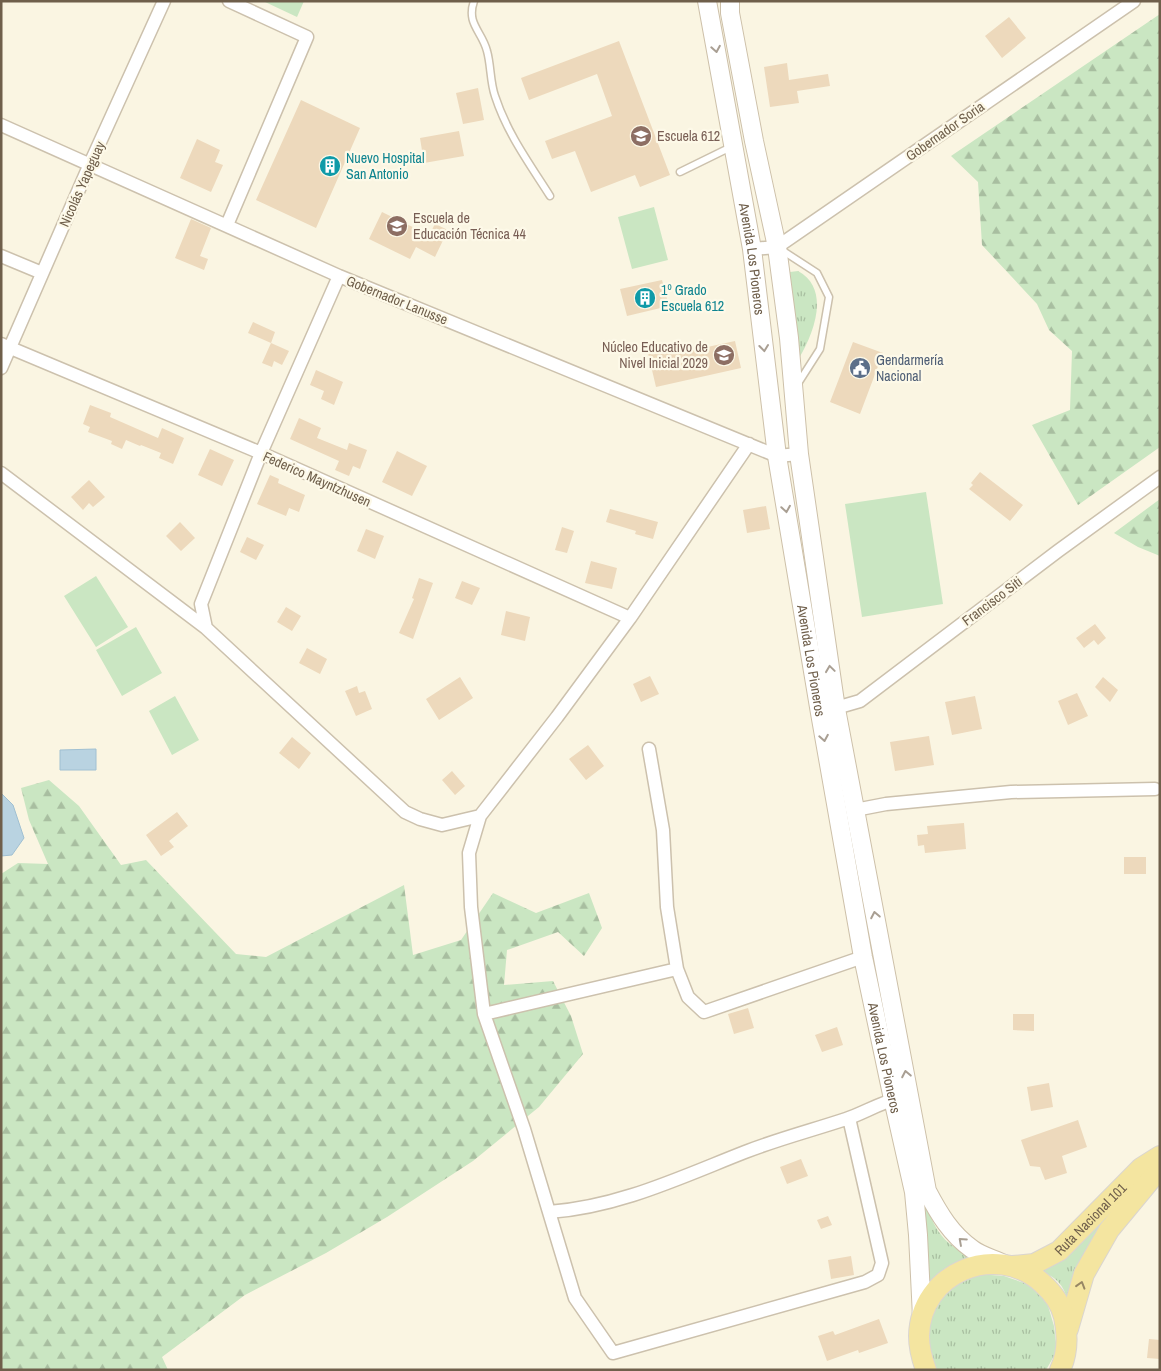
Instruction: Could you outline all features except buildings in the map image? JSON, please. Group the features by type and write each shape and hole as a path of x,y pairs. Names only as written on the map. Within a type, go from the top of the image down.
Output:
{"main road":[{"name":"Avenida Los Pioneros","path":"707,1 752,249 777,456 828,711 855,810 927,1192 952,1231 973,1250 1008,1265"},
{"name":"Avenida Los Pioneros","path":"730,1 730,13 749,114 777,247 828,711 863,957 892,1100 914,1192 922,1317"},
{"name":"Ruta Nacional 101","path":"926,1370 921,1355 919,1336 922,1317 930,1297 944,1281 962,1270 983,1264 1034,1264 1059,1251 1141,1168 1160,1156"},
{"name":"Ruta Nacional 101","path":"1067,1331 1084,1274 1109,1230 1152,1178 1160,1172"},
{"path":"1008,1265 1033,1275 1050,1290 1062,1309 1067,1331 1066,1350 1060,1370"}],"street":[{"name":"Nicolás Yapeguay","path":"1,368 5,346 42,273 164,1"},
{"path":"227,225 307,37 229,1"},
{"name":"Gobernador Soria","path":"752,249 777,247 1134,1"},
{"name":"Gobernador Lanusse","path":"1,125 339,276 777,456 799,454"},
{"path":"1,256 42,273"},
{"path":"206,628 201,604 260,453 339,276"},
{"name":"Federico Mayntzhusen","path":"5,346 260,453 630,618"},
{"path":"749,444 630,618 480,816 470,853 471,906 484,1014 524,1129 575,1298 612,1353 865,1282 878,1275 882,1263 849,1118"},
{"path":"1,472 206,628 404,812 442,825 480,816"},
{"name":"Francisco Siti","path":"828,711 860,701 1058,551 1160,477"},
{"path":"649,749 663,830 667,907 677,969 688,998 704,1012 863,957"},
{"path":"855,810 886,804 1010,792 1155,789"},
{"path":"484,1014 677,969"},
{"path":"549,1212 575,1210 638,1194 694,1174 746,1152 849,1118 892,1100 910,1096"}],"lane":[{"path":"474,1 471,11 475,28 487,48 494,94 510,134 550,196"},
{"path":"680,172 733,146"},
{"path":"777,247 818,273 829,297 820,349 793,390"}],"green space":[{"path":"263,1 304,1 297,17"},
{"path":"1160,14 1160,447 1078,505 1032,425 1070,410 1072,351 1049,330 1037,304 982,245 978,182 951,156"},
{"path":"654,207 668,260 632,269 618,217"},
{"path":"798,271 808,279 814,289 817,300 814,324 799,358 790,272"},
{"path":"926,492 943,604 862,617 845,504"},
{"path":"1160,499 1160,556 1138,547 1114,533"},
{"path":"96,576 128,627 96,647 64,596"},
{"path":"136,627 162,673 122,696 96,650"},
{"path":"175,696 199,740 172,755 149,711"},
{"path":"49,780 79,806 121,865 146,860 236,954 266,957 404,885 413,955 461,940 493,893 536,913 589,893 602,928 584,956 558,932 507,950 504,985 553,981 571,1016 583,1054 539,1107 473,1161 387,1217 326,1253 245,1295 162,1357 168,1370 1,1370 1,874 18,863 48,864 29,820 21,788"},
{"path":"1129,1191 1069,1305 1060,1284 1041,1271"},
{"path":"921,1192 939,1232 953,1246 975,1257 949,1268 929,1287"},
{"path":"978,1274 1004,1276 1027,1284 1046,1299 1054,1326 1057,1351 1046,1370 937,1370 927,1349 929,1325 937,1301 956,1284"}],"water":[{"path":"96,749 96,770 60,770 60,750"},
{"path":"1,793 13,805 24,838 12,855 1,856"}],"place":[{"name":"Escuela 612","path":"641,136"},
{"name":"Nuevo Hospital San Antonio","path":"330,166"},
{"name":"Escuela de Educación Técnica 44","path":"397,226"},
{"name":"1º Grado Escuela 612","path":"645,298"},
{"name":"Núcleo Educativo de Nivel Inicial 2029","path":"724,355"},
{"name":"Gendarmería Nacional","path":"860,368"}]}
